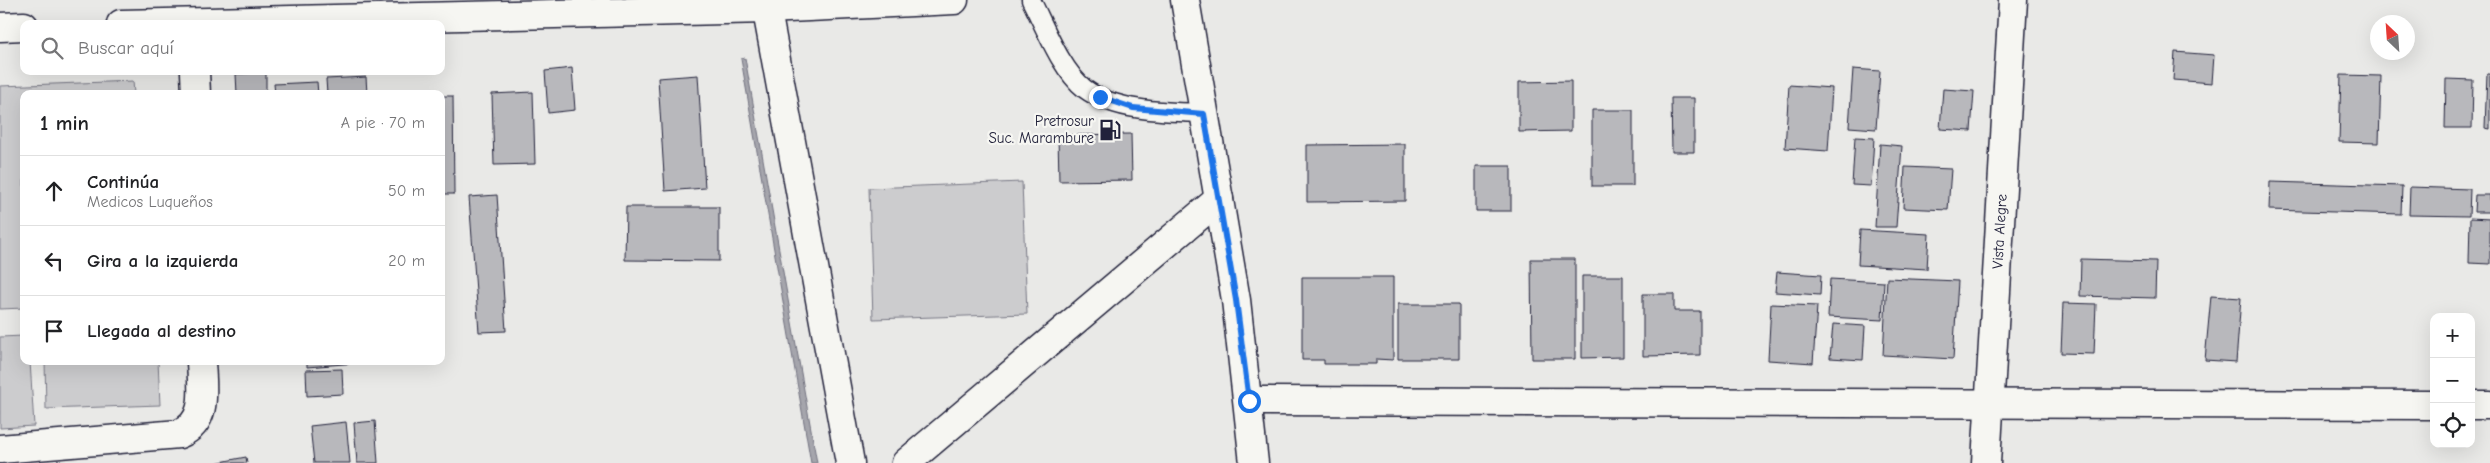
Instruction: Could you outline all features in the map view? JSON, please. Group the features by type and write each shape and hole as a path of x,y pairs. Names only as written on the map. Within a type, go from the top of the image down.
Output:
{"street":[{"path":"257,20 954,0"},
{"path":"1185,0 1236,300 1249,401 1254,463"},
{"name":"Vista Alegre","path":"1986,463 2013,0"},
{"path":"766,5 850,463"},
{"path":"0,26 20,26"},
{"path":"906,463 1219,199"},
{"path":"0,449 179,434 188,430 195,423 202,406 202,365"},
{"path":"1249,401 2430,405"},
{"path":"2475,405 2490,405"}],"lane":[{"path":"1031,0 1056,49 1085,88 1100,97 1133,108 1204,114"}],"shaded area":[{"path":"745,58 817,463 811,463 741,59"},
{"path":"133,81 134,90 20,90 20,308 0,309 0,86"},
{"path":"1022,182 1027,314 873,319 869,188"},
{"path":"20,336 20,365 30,365 34,426 0,428 0,337"},
{"path":"45,365 158,365 160,405 46,409"}],"building":[{"path":"2175,52 2214,55 2212,83 2173,80"},
{"path":"572,68 575,110 548,113 545,71"},
{"path":"1853,69 1880,71 1876,129 1849,127"},
{"path":"2487,73 2490,73 2490,129 2485,128"},
{"path":"236,75 266,75 266,90 237,90"},
{"path":"698,75 705,188 665,191 658,78"},
{"path":"2341,75 2381,76 2379,143 2339,142"},
{"path":"366,77 367,90 327,90 326,79"},
{"path":"2446,79 2473,80 2472,128 2445,128"},
{"path":"1571,81 1571,131 1519,132 1519,82"},
{"path":"317,82 318,90 275,90 274,84"},
{"path":"1789,85 1832,88 1828,151 1785,148"},
{"path":"1943,89 1974,91 1971,131 1940,129"},
{"path":"533,92 535,164 494,165 492,94"},
{"path":"445,96 453,96 454,194 445,194"},
{"path":"1671,98 1694,98 1694,152 1672,152"},
{"path":"1592,110 1633,110 1633,186 1592,186"},
{"path":"1131,134 1132,180 1059,181 1058,135"},
{"path":"1855,137 1874,138 1871,186 1852,185"},
{"path":"1405,144 1405,201 1307,202 1307,145"},
{"path":"1880,144 1902,146 1896,227 1875,227"},
{"path":"1476,166 1511,166 1511,211 1476,211"},
{"path":"1905,167 1951,169 1948,210 1903,208"},
{"path":"2270,182 2402,186 2401,214 2269,210"},
{"path":"2410,187 2470,189 2469,216 2409,215"},
{"path":"497,195 506,331 479,332 469,197"},
{"path":"2475,195 2490,195 2490,212 2474,212"},
{"path":"626,207 719,207 719,261 625,260"},
{"path":"2470,218 2490,219 2490,264 2469,263"},
{"path":"1860,230 1929,234 1927,269 1858,265"},
{"path":"1531,259 1575,259 1575,359 1532,359"},
{"path":"2081,259 2156,261 2155,298 2080,296"},
{"path":"1777,272 1821,275 1820,295 1775,292"},
{"path":"1582,276 1623,276 1623,357 1582,358"},
{"path":"1302,277 1393,277 1393,360 1376,359 1376,364 1324,364 1324,360 1302,360"},
{"path":"1887,278 1958,281 1953,359 1883,355"},
{"path":"1830,279 1884,282 1882,320 1828,317"},
{"path":"1643,294 1674,294 1674,311 1700,311 1700,355 1643,356"},
{"path":"2211,296 2241,298 2236,362 2205,360"},
{"path":"2063,303 2096,304 2094,354 2061,353"},
{"path":"1398,304 1459,304 1459,359 1398,359"},
{"path":"1771,304 1817,306 1813,363 1768,360"},
{"path":"1833,324 1865,326 1863,360 1830,358"},
{"path":"307,365 332,365 307,367"},
{"path":"342,369 343,394 307,396 306,370"},
{"path":"375,421 378,463 357,463 354,423"},
{"path":"346,422 350,463 314,463 310,426"},
{"path":"246,457 247,463 215,463"}],"place":[{"name":"Pretrosur Suc. Marambure","path":"1110,130"}],"route":[{"path":"1100,97 1133,108 1204,114 1236,300 1249,401"}]}
